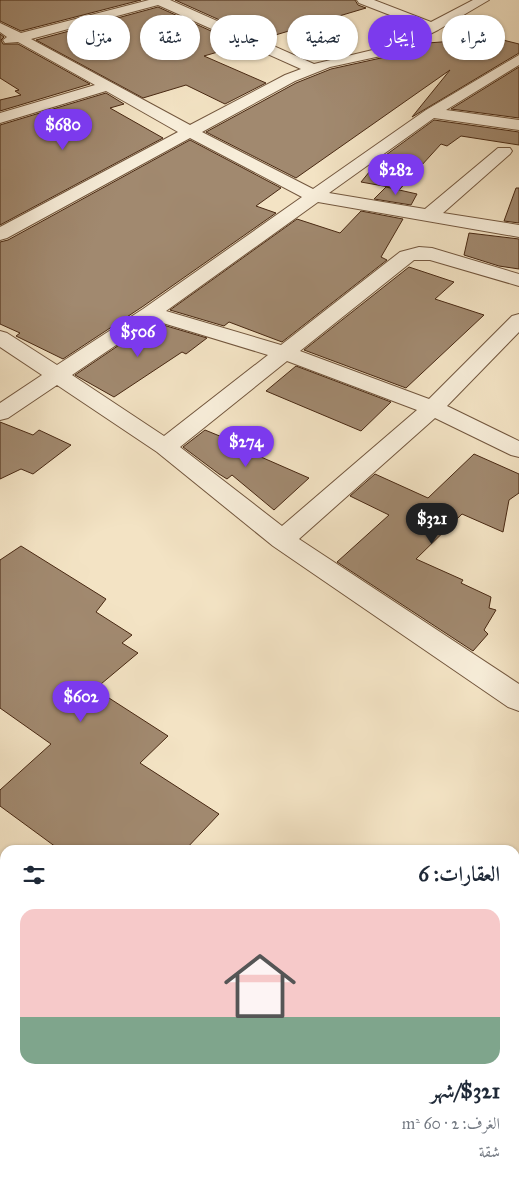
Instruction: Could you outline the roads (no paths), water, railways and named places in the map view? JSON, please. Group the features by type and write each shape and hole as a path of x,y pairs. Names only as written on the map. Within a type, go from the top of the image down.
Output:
{"street":[{"path":"117,0 151,15"},
{"path":"0,43 159,0 210,23"},
{"path":"363,0 433,27"},
{"path":"0,234 290,78 312,68 385,51 483,0"},
{"path":"0,27 191,132 314,196 519,231"},
{"path":"277,52 312,68"},
{"path":"0,413 150,313 431,113 519,59"},
{"path":"272,69 290,78"},
{"path":"0,118 109,86"},
{"path":"431,113 519,125"},
{"path":"429,215 504,152"},
{"path":"165,447 403,259 412,254 432,254 519,280"},
{"path":"150,313 284,353 433,408 519,450"},
{"path":"282,540 433,408 519,320"},
{"path":"0,337 165,447 282,540 519,699"}]}
